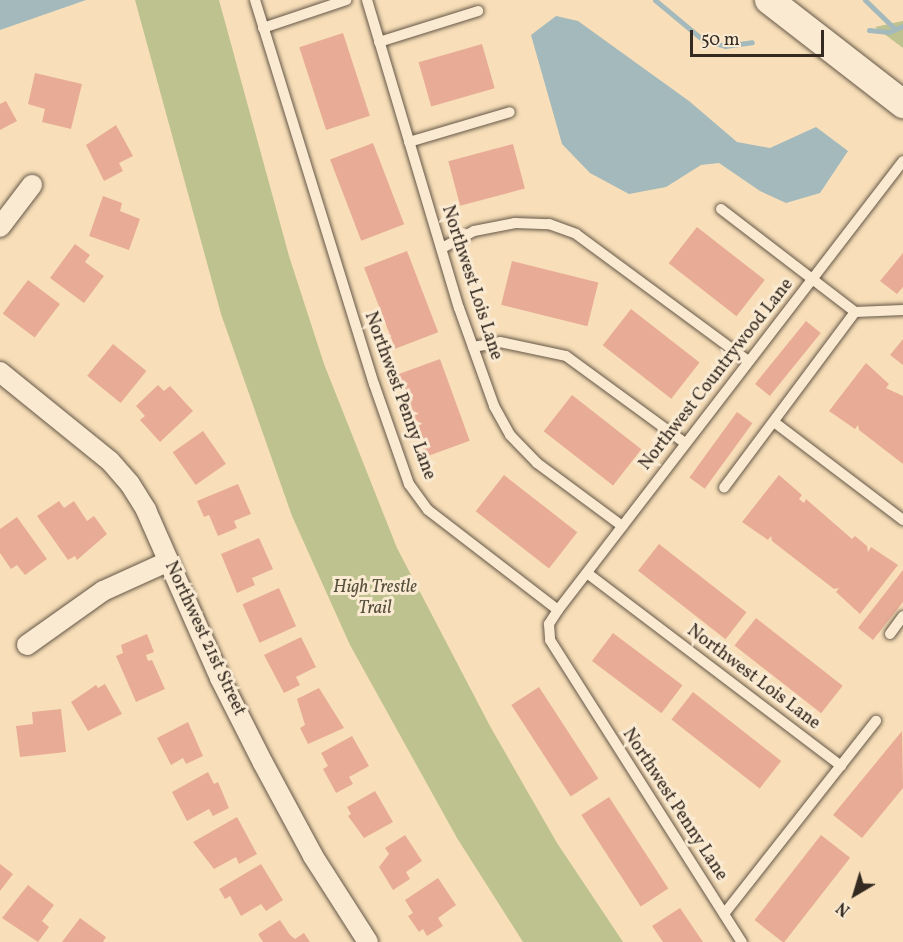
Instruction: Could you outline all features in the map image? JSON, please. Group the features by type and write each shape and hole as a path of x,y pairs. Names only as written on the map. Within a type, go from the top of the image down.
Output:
{"main road":[{"path":"769,0 903,104"}],"street":[{"path":"0,227 32,185"},
{"name":"Northwest 21st Street","path":"0,372 110,461 146,510 220,678 269,774 313,856 368,942"},
{"path":"27,645 104,591 169,561"}],"lane":[{"name":"Northwest Penny Lane","path":"255,0 374,384 410,484 435,516 558,610 549,624 550,640 742,942"},
{"path":"263,28 346,0"},
{"name":"Northwest Lois Lane","path":"367,0 442,248 494,406 510,435 537,463 622,526"},
{"path":"379,42 478,10"},
{"path":"409,142 510,112"},
{"name":"Northwest Countrywood Lane","path":"558,610 903,161"},
{"path":"721,209 855,312 903,310"},
{"path":"442,248 474,231 515,223 549,224 576,234 748,361"},
{"path":"724,488 855,312"},
{"path":"473,347 500,342 566,356 685,443"},
{"path":"774,422 903,520"},
{"name":"Northwest Lois Lane","path":"587,573 841,766"},
{"path":"890,634 903,616"},
{"path":"724,914 876,721"}],"green space":[{"name":"High Trestle Trail","path":"135,0 219,0 289,256 324,364 397,548 491,728 557,843 623,942 523,942 457,838 350,645 292,516 221,314"},
{"path":"903,21 903,48 875,27"}],"shaded area":[{"path":"0,0 86,0 0,30"},
{"path":"556,16 578,21 689,101 737,142 770,148 816,127 848,151 820,193 786,203 760,191 719,163 701,165 666,187 629,194 590,173 562,144 531,35"}],"building":[{"path":"343,33 370,116 326,130 299,47"},
{"path":"482,44 495,88 431,106 419,62"},
{"path":"35,73 82,84 71,129 42,122 45,109 28,104"},
{"path":"6,101 17,121 0,130 0,104"},
{"path":"116,125 133,156 119,163 123,171 104,181 86,145"},
{"path":"373,143 404,224 361,241 330,159"},
{"path":"513,144 525,188 460,206 448,161"},
{"path":"103,196 122,203 120,211 140,219 129,250 89,236"},
{"path":"697,227 765,280 736,316 669,263"},
{"path":"75,244 90,255 85,262 104,276 84,303 50,278"},
{"path":"407,251 438,332 395,349 364,267"},
{"path":"903,253 903,287 897,294 880,281"},
{"path":"512,261 598,283 587,326 501,305"},
{"path":"28,280 60,304 35,338 3,314"},
{"path":"631,309 700,363 671,399 603,345"},
{"path":"806,321 821,333 770,396 755,384"},
{"path":"903,339 903,365 890,355"},
{"path":"113,344 146,371 121,403 87,376"},
{"path":"440,359 470,441 427,456 397,375"},
{"path":"866,363 889,384 886,388 903,396 903,464 859,430 858,425 855,429 829,411"},
{"path":"158,385 164,391 170,386 193,411 160,442 140,420 145,416 136,406"},
{"path":"572,395 641,449 613,485 544,431"},
{"path":"737,412 752,423 705,489 689,478"},
{"path":"203,431 226,464 196,485 173,452"},
{"path":"504,475 577,532 549,569 476,511"},
{"path":"779,475 802,495 799,499 804,503 806,499 852,539 855,536 867,546 868,552 871,547 898,565 860,614 836,592 839,588 834,589 772,541 771,536 768,540 742,522"},
{"path":"238,484 251,514 234,521 237,528 218,536 209,515 204,517 197,501"},
{"path":"59,501 64,508 74,501 87,521 94,516 107,534 77,560 75,556 68,560 37,516"},
{"path":"17,517 47,559 25,575 17,565 11,569 0,553 0,529"},
{"path":"259,538 273,569 252,578 255,585 237,593 221,554"},
{"path":"659,544 746,612 726,639 638,571"},
{"path":"903,570 903,602 873,640 858,628"},
{"path":"279,588 296,626 260,643 242,604"},
{"path":"756,618 843,686 821,713 734,646"},
{"path":"613,633 682,685 661,713 592,661"},
{"path":"147,634 154,652 146,655 148,661 152,660 165,689 136,702 116,656 123,653 121,645"},
{"path":"301,637 316,667 296,677 300,685 284,693 264,655"},
{"path":"105,684 122,714 88,731 71,702 96,685 98,688"},
{"path":"539,687 598,778 571,796 511,705"},
{"path":"319,688 344,728 308,744 300,728 305,725 297,699"},
{"path":"693,692 781,761 760,789 671,720"},
{"path":"61,709 66,752 20,757 16,726 33,724 32,712"},
{"path":"188,722 203,756 186,764 183,758 171,765 157,738"},
{"path":"902,731 903,788 862,838 833,815"},
{"path":"352,736 369,766 349,777 353,784 336,793 323,769 328,766 321,753"},
{"path":"208,772 214,784 218,782 229,808 213,816 209,809 187,821 172,792"},
{"path":"375,791 393,822 364,838 348,816 351,814 347,807"},
{"path":"609,797 668,888 641,906 581,815"},
{"path":"237,817 257,854 239,864 236,857 214,869 193,842"},
{"path":"405,835 422,861 406,872 410,879 393,890 379,867 389,854 385,848"},
{"path":"821,835 850,858 784,942 755,920"},
{"path":"0,864 13,874 0,891"},
{"path":"261,864 283,900 266,911 261,904 241,916 230,896 225,899 219,889"},
{"path":"438,878 456,905 438,918 443,926 427,936 423,929 419,932 408,916 413,913 405,900"},
{"path":"28,885 54,905 42,921 49,927 38,942 2,918"},
{"path":"680,908 703,942 663,942 652,926"},
{"path":"80,918 106,937 103,942 62,942"},
{"path":"280,920 295,939 304,933 310,942 263,942 258,934"}],"waterway":[{"path":"655,0 703,40 725,46 752,42"},
{"path":"865,0 895,29"},
{"path":"869,30 889,32 903,26"}]}
